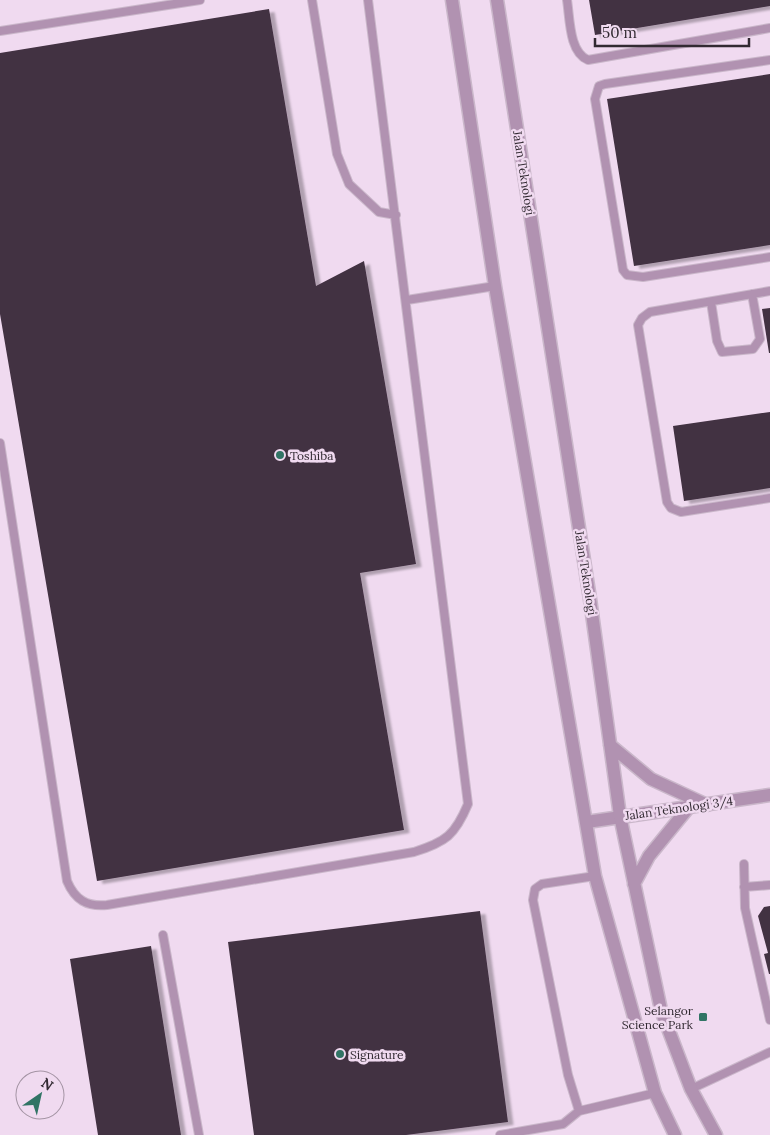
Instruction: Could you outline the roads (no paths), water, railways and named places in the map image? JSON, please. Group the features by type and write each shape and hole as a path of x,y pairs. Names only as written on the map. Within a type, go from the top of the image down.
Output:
{"street":[{"path":"452,0 495,286 595,876 655,1093 675,1135"},
{"name":"Jalan Teknologi","path":"497,0 590,600 620,816 661,1010 691,1089 716,1135"},
{"path":"610,745 651,779 707,805"},
{"name":"Jalan Teknologi 3/4","path":"587,822 770,795"},
{"path":"634,884 649,856 689,807"}],"lane":[{"path":"0,31 200,0"},
{"path":"312,0 338,154 349,184 379,212 396,215"},
{"path":"0,443 67,882 72,893 92,906 107,905 414,852 438,844 460,822 468,804 407,300 368,0"},
{"path":"567,0 576,50 582,58 588,60 770,28"},
{"path":"770,60 605,84 599,86 595,98 623,270 627,275 642,278 770,257"},
{"path":"407,300 495,286"},
{"path":"770,291 650,312 642,318 638,325 667,502 672,508 680,512 770,498"},
{"path":"711,302 717,341 722,352 753,349 760,339 752,294"},
{"path":"744,864 745,908 770,1020"},
{"path":"579,1111 568,1075 533,900 535,890 542,884 595,876"},
{"path":"744,887 770,885"},
{"path":"163,935 199,1135"},
{"path":"691,1089 770,1052"},
{"path":"500,1135 563,1124 579,1111 655,1093"}],"place":[{"name":"Toshiba","path":"280,455"},
{"name":"Selangor Science Park","path":"703,1017"},
{"name":"Signature","path":"340,1054"}]}
